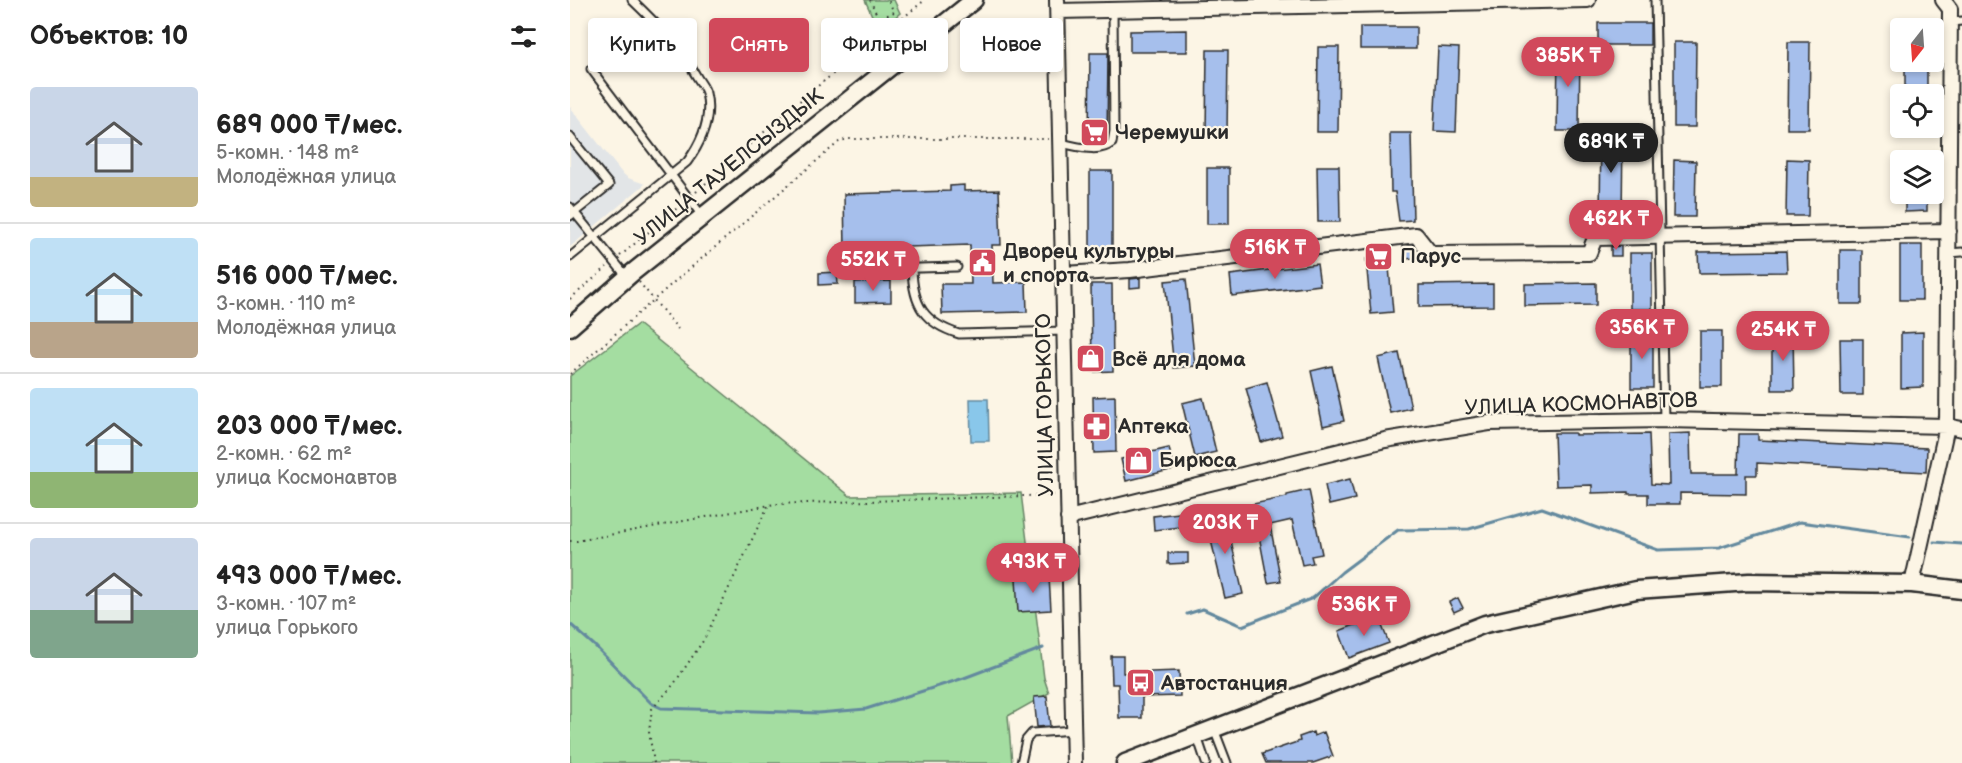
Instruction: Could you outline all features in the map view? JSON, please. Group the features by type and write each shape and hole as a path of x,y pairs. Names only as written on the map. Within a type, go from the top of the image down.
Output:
{"street":[{"name":"УЛИЦА ТАУЕЛСЫЗДЫК","path":"570,327 629,275 974,0"},
{"path":"1058,6 1113,10 1588,0"},
{"path":"1912,584 1947,426 1956,253 1949,231 1956,21 1943,0"},
{"name":"УЛИЦА ГОРЬКОГО","path":"1058,6 1074,763"},
{"path":"1064,274 1130,270 1416,235 1431,254 1589,253 1595,238 1949,231"},
{"name":"УЛИЦА КОСМОНАВТОВ","path":"1068,518 1385,440 1489,423 1664,420 1947,426 1962,429"},
{"path":"1125,763 1485,624 1636,591 1749,582 1912,584 1962,590"}],"lane":[{"path":"570,256 687,162 705,130 706,92 688,62 664,30 632,0"},
{"path":"1655,0 1664,420"},
{"path":"1060,141 1097,149 1106,148 1112,142 1114,131 1113,10"},
{"path":"593,72 703,217"},
{"path":"570,137 609,185 572,212 629,275"},
{"path":"846,270 957,267"},
{"path":"912,269 912,292 921,309 934,323 944,329 959,333 1065,331"},
{"path":"1214,729 1227,763"},
{"path":"1021,763 1026,740 1032,733 1074,730"},
{"path":"1197,736 1206,763"}],"path":[{"path":"870,0 879,19 894,12 888,0"},
{"path":"904,18 925,0"},
{"path":"570,298 836,72"},
{"path":"570,374 839,142 847,139 1060,141"},
{"path":"629,275 678,328"},
{"path":"570,541 768,506 1068,495"},
{"path":"654,763 649,732 652,710 674,684 705,638 768,506"}],"shaded area":[{"path":"570,107 621,172 628,178 645,184 570,247"}],"green space":[{"path":"865,0 894,0 900,13 894,18 873,18"},
{"path":"638,324 850,496 1021,493 1044,678 1049,693 1008,716 1012,763 570,763 570,376"}],"water":[{"path":"970,399 988,399 989,441 971,441"}],"building":[{"path":"1598,23 1650,23 1650,45 1598,45"},
{"path":"1360,27 1416,27 1416,49 1360,49"},
{"path":"1187,30 1187,52 1130,52 1130,31"},
{"path":"1674,42 1696,42 1695,127 1674,127"},
{"path":"1788,42 1810,42 1809,129 1787,129"},
{"path":"1558,45 1580,45 1579,131 1557,131"},
{"path":"1318,47 1339,47 1338,132 1317,132"},
{"path":"1438,47 1459,48 1456,132 1434,131"},
{"path":"1207,50 1228,50 1227,136 1206,136"},
{"path":"1090,53 1108,53 1107,139 1089,139"},
{"path":"1905,72 1927,72 1927,84 1905,84"},
{"path":"1601,131 1623,132 1622,217 1600,217"},
{"path":"1390,133 1411,133 1413,220 1399,221 1395,192 1391,192"},
{"path":"1787,159 1809,160 1808,216 1786,216"},
{"path":"1674,160 1696,161 1695,217 1673,217"},
{"path":"1317,166 1339,166 1340,222 1318,222"},
{"path":"1207,168 1229,168 1229,224 1207,224"},
{"path":"1090,171 1112,171 1112,256 1090,256"},
{"name":"Дворец культуры и спорта","path":"964,185 964,191 999,190 1001,245 992,245 993,283 1026,282 1027,312 942,314 941,284 971,284 970,245 845,249 844,194 950,191 950,186"},
{"path":"1905,204 1927,204 1927,211 1905,212"},
{"path":"1413,245 1415,258 1405,259 1403,247"},
{"path":"1900,245 1922,245 1922,300 1900,300"},
{"path":"1621,246 1621,256 1611,256 1611,247"},
{"path":"1840,250 1862,250 1862,304 1840,304"},
{"path":"1786,251 1787,272 1699,273 1698,252"},
{"path":"1630,253 1652,253 1652,309 1630,309"},
{"path":"1388,256 1393,312 1371,314 1366,259"},
{"path":"1317,264 1320,285 1232,296 1230,275"},
{"path":"837,272 838,284 819,285 819,273"},
{"path":"1140,278 1140,287 1130,288 1130,279"},
{"path":"1186,279 1195,366 1174,368 1165,281"},
{"path":"891,281 891,302 855,303 855,282"},
{"path":"1596,283 1596,305 1525,306 1525,284"},
{"path":"1091,284 1112,284 1113,371 1092,372"},
{"path":"1493,284 1493,306 1419,307 1419,285"},
{"path":"1700,331 1722,331 1722,387 1700,387"},
{"path":"1631,332 1653,332 1653,388 1631,388"},
{"path":"1923,332 1923,387 1901,388 1901,333"},
{"path":"1772,334 1793,334 1794,390 1772,390"},
{"path":"1840,339 1863,339 1863,395 1841,395"},
{"path":"1399,353 1411,408 1390,413 1378,358"},
{"path":"1332,366 1344,421 1323,426 1311,371"},
{"path":"1267,382 1282,436 1261,442 1246,388"},
{"path":"1115,396 1116,452 1094,453 1093,397"},
{"path":"1203,398 1216,452 1195,457 1182,403"},
{"path":"1554,433 1649,434 1651,484 1669,485 1668,434 1690,433 1691,474 1738,474 1739,434 1758,434 1758,440 1927,448 1926,472 1757,463 1757,475 1746,475 1746,494 1680,493 1680,504 1648,504 1648,494 1592,493 1592,485 1556,486"},
{"path":"1169,448 1174,469 1126,481 1121,459"},
{"path":"1350,479 1355,499 1329,505 1325,485"},
{"path":"1309,490 1322,554 1311,556 1313,563 1302,565 1292,520 1270,525 1281,581 1268,583 1253,504"},
{"path":"1224,510 1243,594 1225,598 1209,532 1213,531 1210,512"},
{"path":"1179,513 1181,527 1154,530 1153,516"},
{"path":"1168,553 1188,553 1188,563 1168,564"},
{"path":"1049,577 1051,610 1018,612 1016,578"},
{"path":"1458,598 1463,608 1454,612 1449,602"},
{"path":"1378,616 1389,643 1349,658 1339,631"},
{"path":"1111,656 1123,656 1123,673 1179,671 1180,696 1142,697 1142,718 1119,718 1118,684 1112,684"},
{"path":"1047,696 1050,726 1037,727 1034,697"},
{"path":"1313,732 1314,736 1324,732 1333,756 1313,763 1266,763 1262,754 1300,741 1299,737"}],"waterway":[{"path":"1187,614 1203,609 1242,626 1313,598 1342,572 1398,530 1469,529 1542,508 1658,550 1719,548 1800,522 1910,537"},
{"path":"1934,542 1962,544"},
{"path":"570,624 651,703 661,708 818,713 866,709 964,678 1043,648"}],"place":[{"name":"Черемушки","path":"1094,132"},
{"name":"Парус","path":"1379,256"},
{"name":"Дворец культуры и спорта","path":"982,263"},
{"name":"Всё для дома","path":"1091,359"},
{"name":"Аптека","path":"1097,426"},
{"name":"Бирюса","path":"1138,460"},
{"name":"Автостанция","path":"1140,683"}]}
